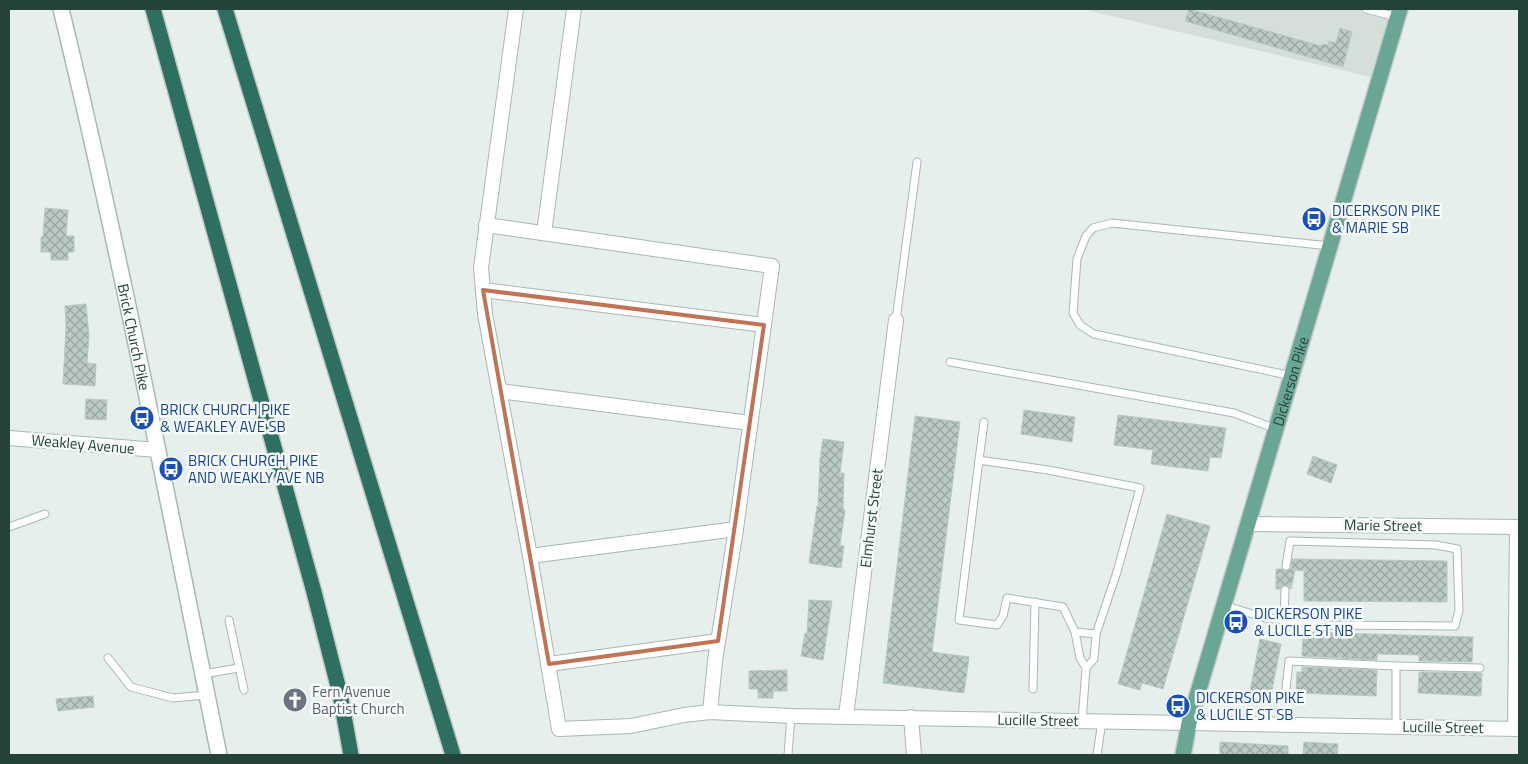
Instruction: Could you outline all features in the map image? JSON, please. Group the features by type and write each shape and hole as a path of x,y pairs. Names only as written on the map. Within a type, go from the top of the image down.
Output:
{"highway":[{"path":"153,9 314,592 340,694 351,755"},
{"path":"225,9 453,755"}],"main road":[{"name":"Dickerson Pike","path":"1183,755 1189,723 1399,13"}],"street":[{"name":"Brick Church Pike","path":"61,9 88,119 218,755"},
{"path":"516,9 486,225 481,268 482,290 549,664 718,641"},
{"path":"544,232 574,9"},
{"path":"486,225 772,266 736,529 718,641 710,712"},
{"path":"482,290 764,325"},
{"name":"Elmhurst Street","path":"846,716 896,320"},
{"path":"500,391 750,423"},
{"name":"Weakley Avenue","path":"9,438 157,450"},
{"name":"Marie Street","path":"1248,524 1518,527"},
{"path":"1517,729 1518,527"},
{"path":"530,556 736,529"},
{"name":"Lucille Street","path":"549,664 559,729 630,726 684,715 710,712 791,716 1517,729"},
{"path":"911,717 914,755"}],"lane":[{"path":"1366,9 1399,13"},
{"path":"896,320 917,162"},
{"path":"1292,376 1094,334 1080,326 1073,313 1077,259 1086,236 1093,228 1112,223 1331,246"},
{"path":"950,362 1234,413 1276,428"},
{"path":"984,422 959,620 997,625 1003,616 1007,598 1063,607 1075,632 1080,658 1086,668 1082,720"},
{"path":"979,460 1048,470 1140,488 1117,572 1096,634 1094,659 1086,668"},
{"path":"9,527 45,514"},
{"path":"1224,604 1265,618 1329,625 1455,626 1459,610 1457,549 1436,545 1290,541 1286,566"},
{"path":"1284,620 1285,590"},
{"path":"1033,689 1035,602"},
{"path":"229,620 244,690"},
{"path":"1075,632 1096,634"},
{"path":"108,658 132,687 173,698 206,695"},
{"path":"1285,698 1289,662 1480,668"},
{"path":"1396,666 1396,726"},
{"path":"202,674 239,668"},
{"path":"788,755 791,716"},
{"path":"1097,755 1102,721"}],"highlighted area":[{"path":"483,290 764,325 718,641 549,664"}],"shaded area":[{"path":"1090,9 1400,9 1379,79 1090,11"}],"building":[{"path":"1189,9 1321,46 1322,44 1328,45 1329,41 1336,43 1340,28 1352,32 1343,67 1185,21"},
{"path":"45,208 68,210 66,236 74,236 74,252 68,252 68,260 51,260 51,252 41,252"},
{"path":"86,304 89,336 87,363 96,364 95,386 63,384 66,327 65,306"},
{"path":"86,399 107,400 106,420 85,419"},
{"path":"1024,410 1075,417 1072,442 1021,434"},
{"path":"1118,415 1226,428 1221,458 1210,457 1208,471 1151,464 1153,450 1114,445"},
{"path":"915,416 960,422 932,652 969,657 964,693 883,683"},
{"path":"823,439 844,442 840,473 844,473 843,509 845,510 840,545 844,546 841,568 809,563 818,506 820,459"},
{"path":"1313,456 1337,465 1331,483 1307,474"},
{"path":"1167,514 1210,526 1163,689 1142,683 1140,690 1118,684"},
{"path":"1292,559 1447,561 1447,602 1304,601 1304,571 1295,570 1291,589 1285,585 1280,589 1276,589 1276,569 1286,571 1291,569"},
{"path":"809,600 832,601 823,660 801,656 805,633 807,634"},
{"path":"1303,632 1473,637 1472,662 1419,661 1419,655 1377,654 1377,660 1302,656"},
{"path":"1260,639 1281,644 1271,695 1250,691"},
{"path":"1302,667 1377,670 1376,696 1296,693 1297,672 1302,672"},
{"path":"787,670 787,691 773,691 773,698 758,698 758,689 749,689 749,671"},
{"path":"1419,672 1482,673 1481,696 1418,693"},
{"path":"93,696 94,707 58,711 56,699"},
{"path":"1220,742 1288,746 1288,755 1220,755"},
{"path":"1304,742 1338,744 1337,755 1303,755"}],"place":[{"name":"DICERKSON PIKE & MARIE SB","path":"1314,219"},
{"name":"BRICK CHURCH PIKE & WEAKLEY AVE SB","path":"142,418"},
{"name":"BRICK CHURCH PIKE AND WEAKLY AVE NB","path":"171,469"},
{"name":"DICKERSON PIKE & LUCILE ST NB","path":"1236,622"},
{"name":"Fern Avenue Baptist Church","path":"295,700"},
{"name":"DICKERSON PIKE & LUCILE ST SB","path":"1178,706"}]}
